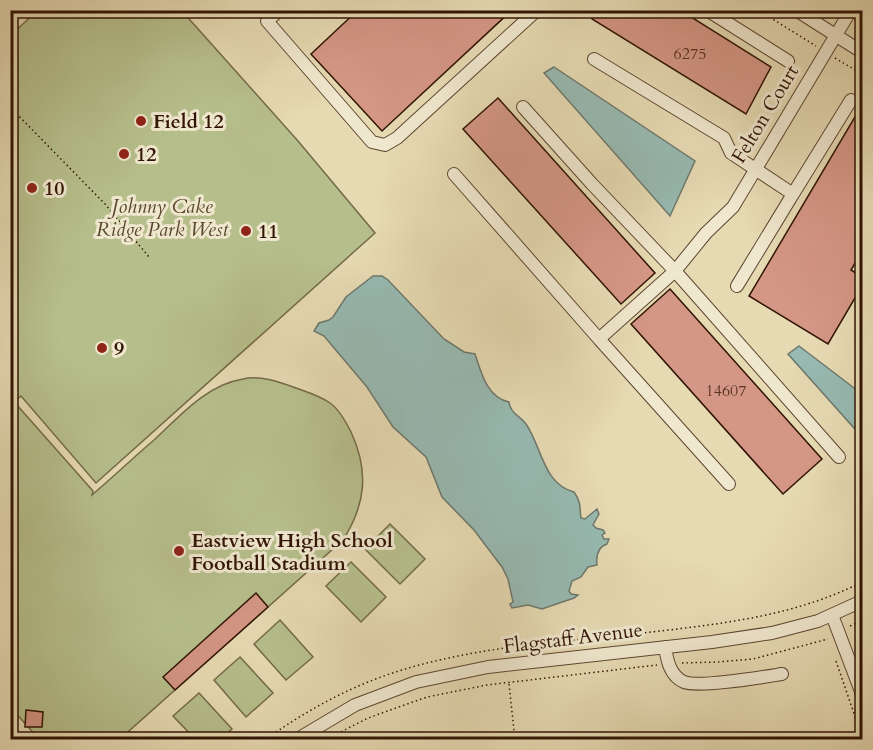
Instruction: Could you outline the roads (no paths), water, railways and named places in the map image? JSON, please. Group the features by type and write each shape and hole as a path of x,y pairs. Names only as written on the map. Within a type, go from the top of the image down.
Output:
{"street":[{"path":"280,10 267,21 372,142 385,145 396,138 537,10"},
{"path":"707,10 789,61"},
{"path":"796,10 862,52"},
{"name":"Felton Court","path":"599,339 675,271 706,233 733,207 851,10"},
{"path":"594,59 724,138 731,153 793,194"},
{"path":"737,286 851,100"},
{"path":"523,107 675,271 839,457"},
{"path":"454,174 729,484"},
{"name":"Flagstaff Avenue","path":"296,739 355,705 416,682 488,667 772,633 818,621 862,601"},
{"path":"832,615 862,694"},
{"path":"665,647 668,664 674,674 685,682 740,681 782,674"}],"water":[{"path":"554,67 695,161 670,216 544,73"},
{"path":"373,276 382,276 388,280 444,339 464,352 475,354 490,390 501,400 509,402 513,412 526,424 549,473 564,488 574,492 579,502 581,518 585,519 597,509 599,514 593,525 603,530 604,539 609,539 598,552 597,565 588,567 581,577 572,581 569,591 571,594 578,595 574,598 542,609 528,605 512,608 510,604 513,602 508,579 502,567 474,530 442,497 426,457 393,427 367,387 324,336 314,331 319,323 333,317 346,297"},
{"path":"799,346 862,394 862,437 788,354"}],"place":[{"name":"Field 12","path":"141,121"},
{"name":"12","path":"124,154"},
{"name":"10","path":"32,188"},
{"name":"11","path":"246,231"},
{"name":"9","path":"102,348"},
{"name":"Eastview High School Football Stadium","path":"179,551"}],"park label":[{"name":"Johnny Cake Ridge Park West","path":"162,218"}]}
